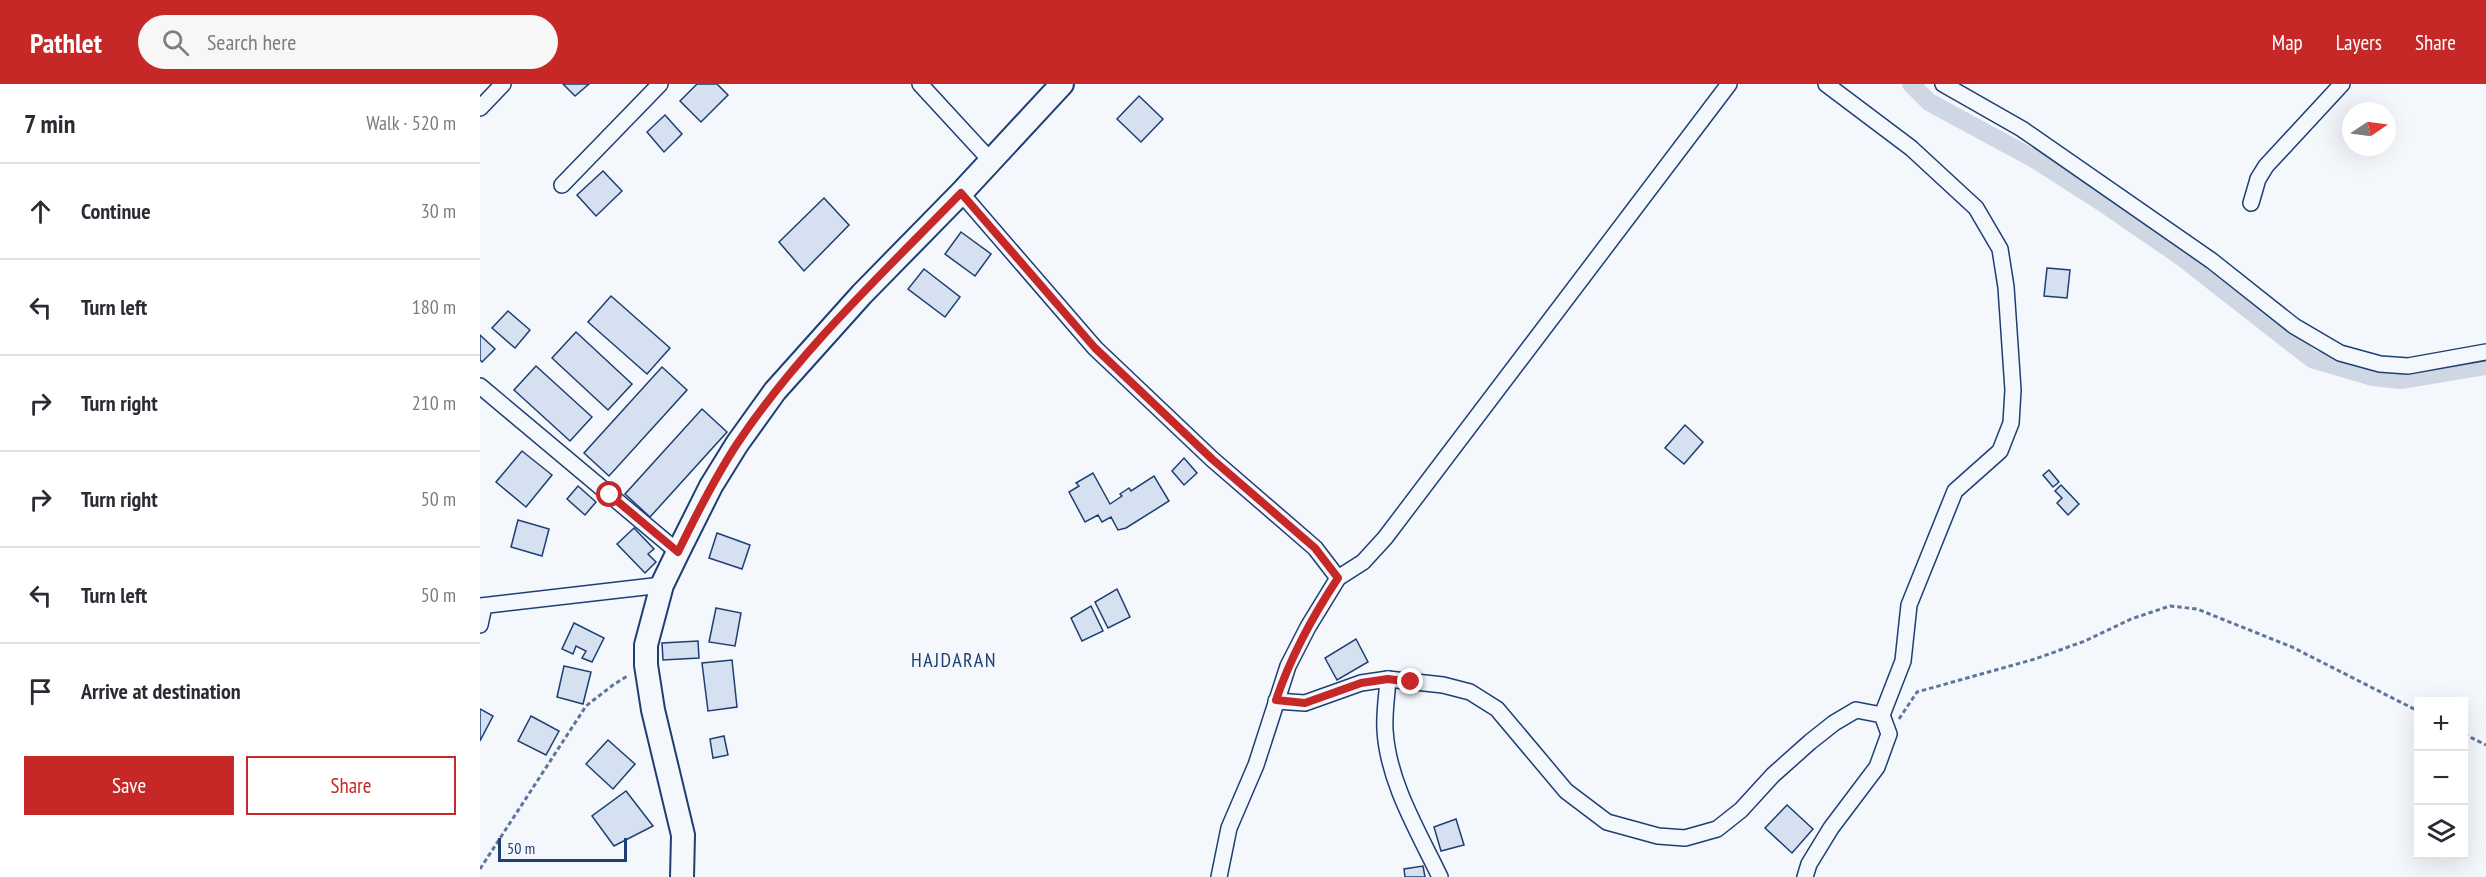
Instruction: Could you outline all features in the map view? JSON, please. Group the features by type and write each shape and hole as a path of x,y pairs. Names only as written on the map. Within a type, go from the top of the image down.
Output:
{"main road":[{"path":"682,877 683,835 653,710 646,665 646,645 662,585 711,486 737,444 775,391 862,294 961,193 1062,84"}],"street":[{"path":"480,108 503,84"},
{"path":"561,185 660,84"},
{"path":"1219,877 1229,828 1256,765 1288,666 1308,627 1338,578 1362,562 1385,538 1729,84"},
{"path":"1805,877 1809,864 1832,828 1877,767 1889,734 1882,715 1903,661 1909,605 1955,491 2000,451 2012,423 2013,390 2006,287 2000,249 1976,208 1911,148 1826,84"},
{"path":"1943,84 2022,129 2212,261 2294,326 2340,353 2380,364 2408,366 2486,352"},
{"path":"2251,202 2258,180 2266,166 2342,84"},
{"path":"928,86 991,161"},
{"path":"961,193 1095,348 1212,459 1315,548 1338,578"},
{"path":"480,386 678,552"},
{"path":"480,625 482,606 662,585"},
{"path":"1276,700 1305,703 1361,683 1388,679 1443,685 1470,692 1497,709 1566,791 1607,822 1658,836 1685,838 1717,829 1741,810 1773,775 1834,723 1856,710 1882,715"},
{"path":"1388,679 1385,728 1392,769 1413,822 1440,877"}],"path":[{"path":"1889,734 1917,692 2035,659 2085,641 2131,619 2170,606 2198,609 2292,647 2414,709"},
{"path":"480,869 586,706 612,685 646,665"},
{"path":"2468,736 2486,745"}],"building":[{"path":"563,84 589,84 575,96"},
{"path":"697,84 717,84 728,95 701,122 680,101"},
{"path":"1139,96 1163,119 1141,142 1117,119"},
{"path":"665,115 682,134 664,152 647,132"},
{"path":"603,171 622,191 596,216 577,195"},
{"path":"824,198 849,225 804,271 779,242"},
{"path":"961,232 991,254 975,276 945,254"},
{"path":"2047,268 2070,270 2067,298 2044,296"},
{"path":"924,269 960,297 945,317 908,289"},
{"path":"611,296 670,348 647,374 588,322"},
{"path":"508,311 530,330 515,348 492,328"},
{"path":"576,332 632,384 608,410 552,358"},
{"path":"480,335 495,349 482,362 480,360"},
{"path":"536,366 592,417 570,441 514,390"},
{"path":"662,367 687,390 609,476 584,453"},
{"path":"702,409 727,432 650,517 625,494"},
{"path":"1685,425 1703,442 1684,464 1665,448"},
{"path":"522,451 552,475 526,507 496,482"},
{"path":"1184,458 1197,473 1184,485 1172,471"},
{"path":"2049,470 2059,482 2053,487 2043,475"},
{"path":"1093,473 1110,504 1129,488 1131,491 1154,476 1169,501 1126,528 1118,530 1111,517 1102,522 1098,515 1085,522 1069,492 1079,486 1076,483"},
{"path":"2061,485 2079,504 2068,515 2057,503 2062,498 2055,491"},
{"path":"578,486 596,502 585,515 567,499"},
{"path":"518,520 549,529 542,556 511,547"},
{"path":"634,528 654,549 648,554 656,562 645,573 617,544"},
{"path":"717,533 750,545 742,569 709,558"},
{"path":"1117,589 1130,617 1108,628 1095,602"},
{"path":"1091,606 1103,631 1082,641 1071,618"},
{"path":"716,608 741,613 735,646 709,642"},
{"path":"574,623 604,638 592,662 582,658 586,651 576,646 573,654 562,649"},
{"path":"1356,639 1368,662 1337,680 1325,658"},
{"path":"698,641 699,658 663,660 662,643"},
{"path":"732,660 737,707 708,711 702,663"},
{"path":"564,666 591,672 583,704 557,697"},
{"path":"480,709 493,716 480,741"},
{"path":"531,716 559,731 546,755 518,741"},
{"path":"724,736 728,755 713,758 710,739"},
{"path":"608,740 635,764 613,789 586,764"},
{"path":"626,791 653,826 614,846 592,816"},
{"path":"1787,805 1813,829 1792,853 1765,828"},
{"path":"1456,819 1464,845 1441,851 1434,827"},
{"path":"1423,866 1425,877 1405,877 1404,869"}],"waterway":[{"path":"1911,84 1929,102 2036,160 2106,205 2180,256 2312,359 2373,377 2401,380 2486,366"}],"district":[{"name":"HAJDARAN","path":"954,660"}],"route":[{"path":"610,495 678,552 711,486 737,444 775,391 862,294 961,193 1070,322 1095,348 1212,459 1315,548 1338,578 1308,627 1288,666 1276,700 1305,703 1361,683 1388,679 1411,682"}]}
